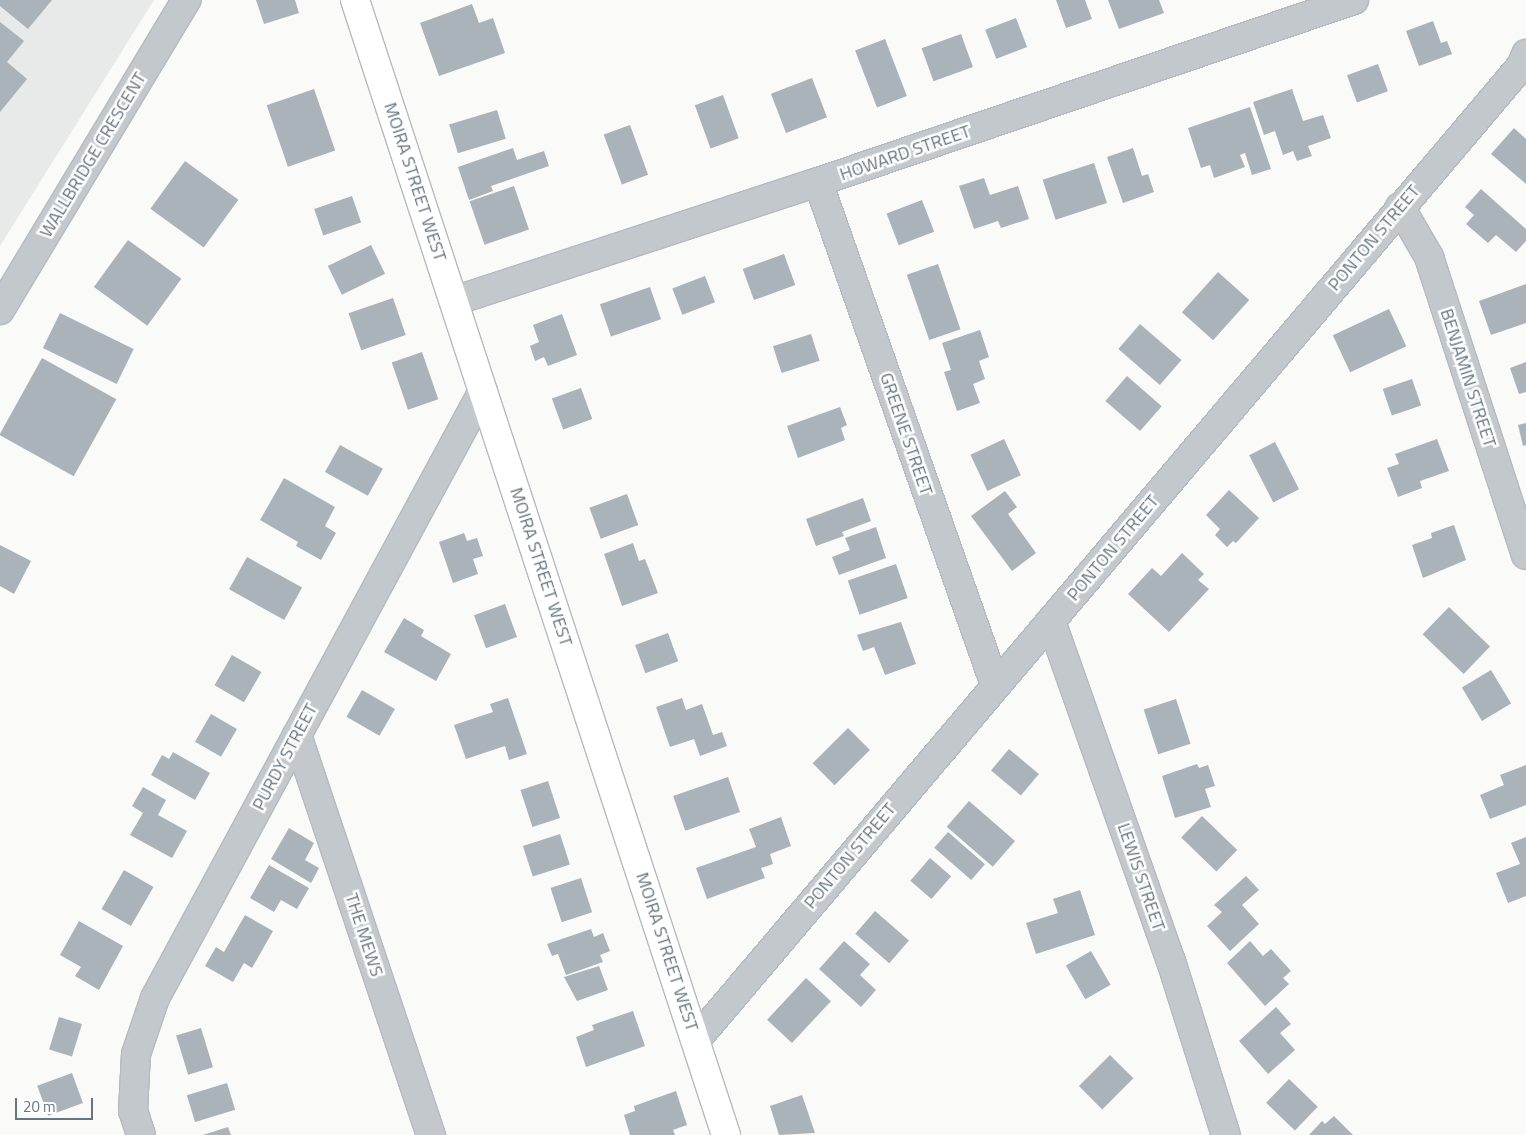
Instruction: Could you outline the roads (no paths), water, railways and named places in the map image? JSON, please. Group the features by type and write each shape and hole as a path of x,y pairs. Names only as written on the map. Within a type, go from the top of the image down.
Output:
{"main road":[{"name":"MOIRA STREET WEST","path":"355,0 696,1040 724,1134"}],"street":[{"name":"WALLBRIDGE CRESCENT","path":"0,310 186,0"},
{"name":"HOWARD STREET","path":"454,302 818,182 1354,0"},
{"name":"PONTON STREET","path":"696,1040 1521,66 1526,54"},
{"name":"GREENE STREET","path":"818,182 995,685"},
{"name":"BENJAMIN STREET","path":"1400,207 1429,257 1526,551"},
{"name":"PURDY STREET","path":"141,1135 133,1111 136,1054 155,998 483,391"},
{"name":"LEWIS STREET","path":"1051,621 1170,961 1226,1135"},
{"name":"THE MEWS","path":"297,735 431,1135"}]}
